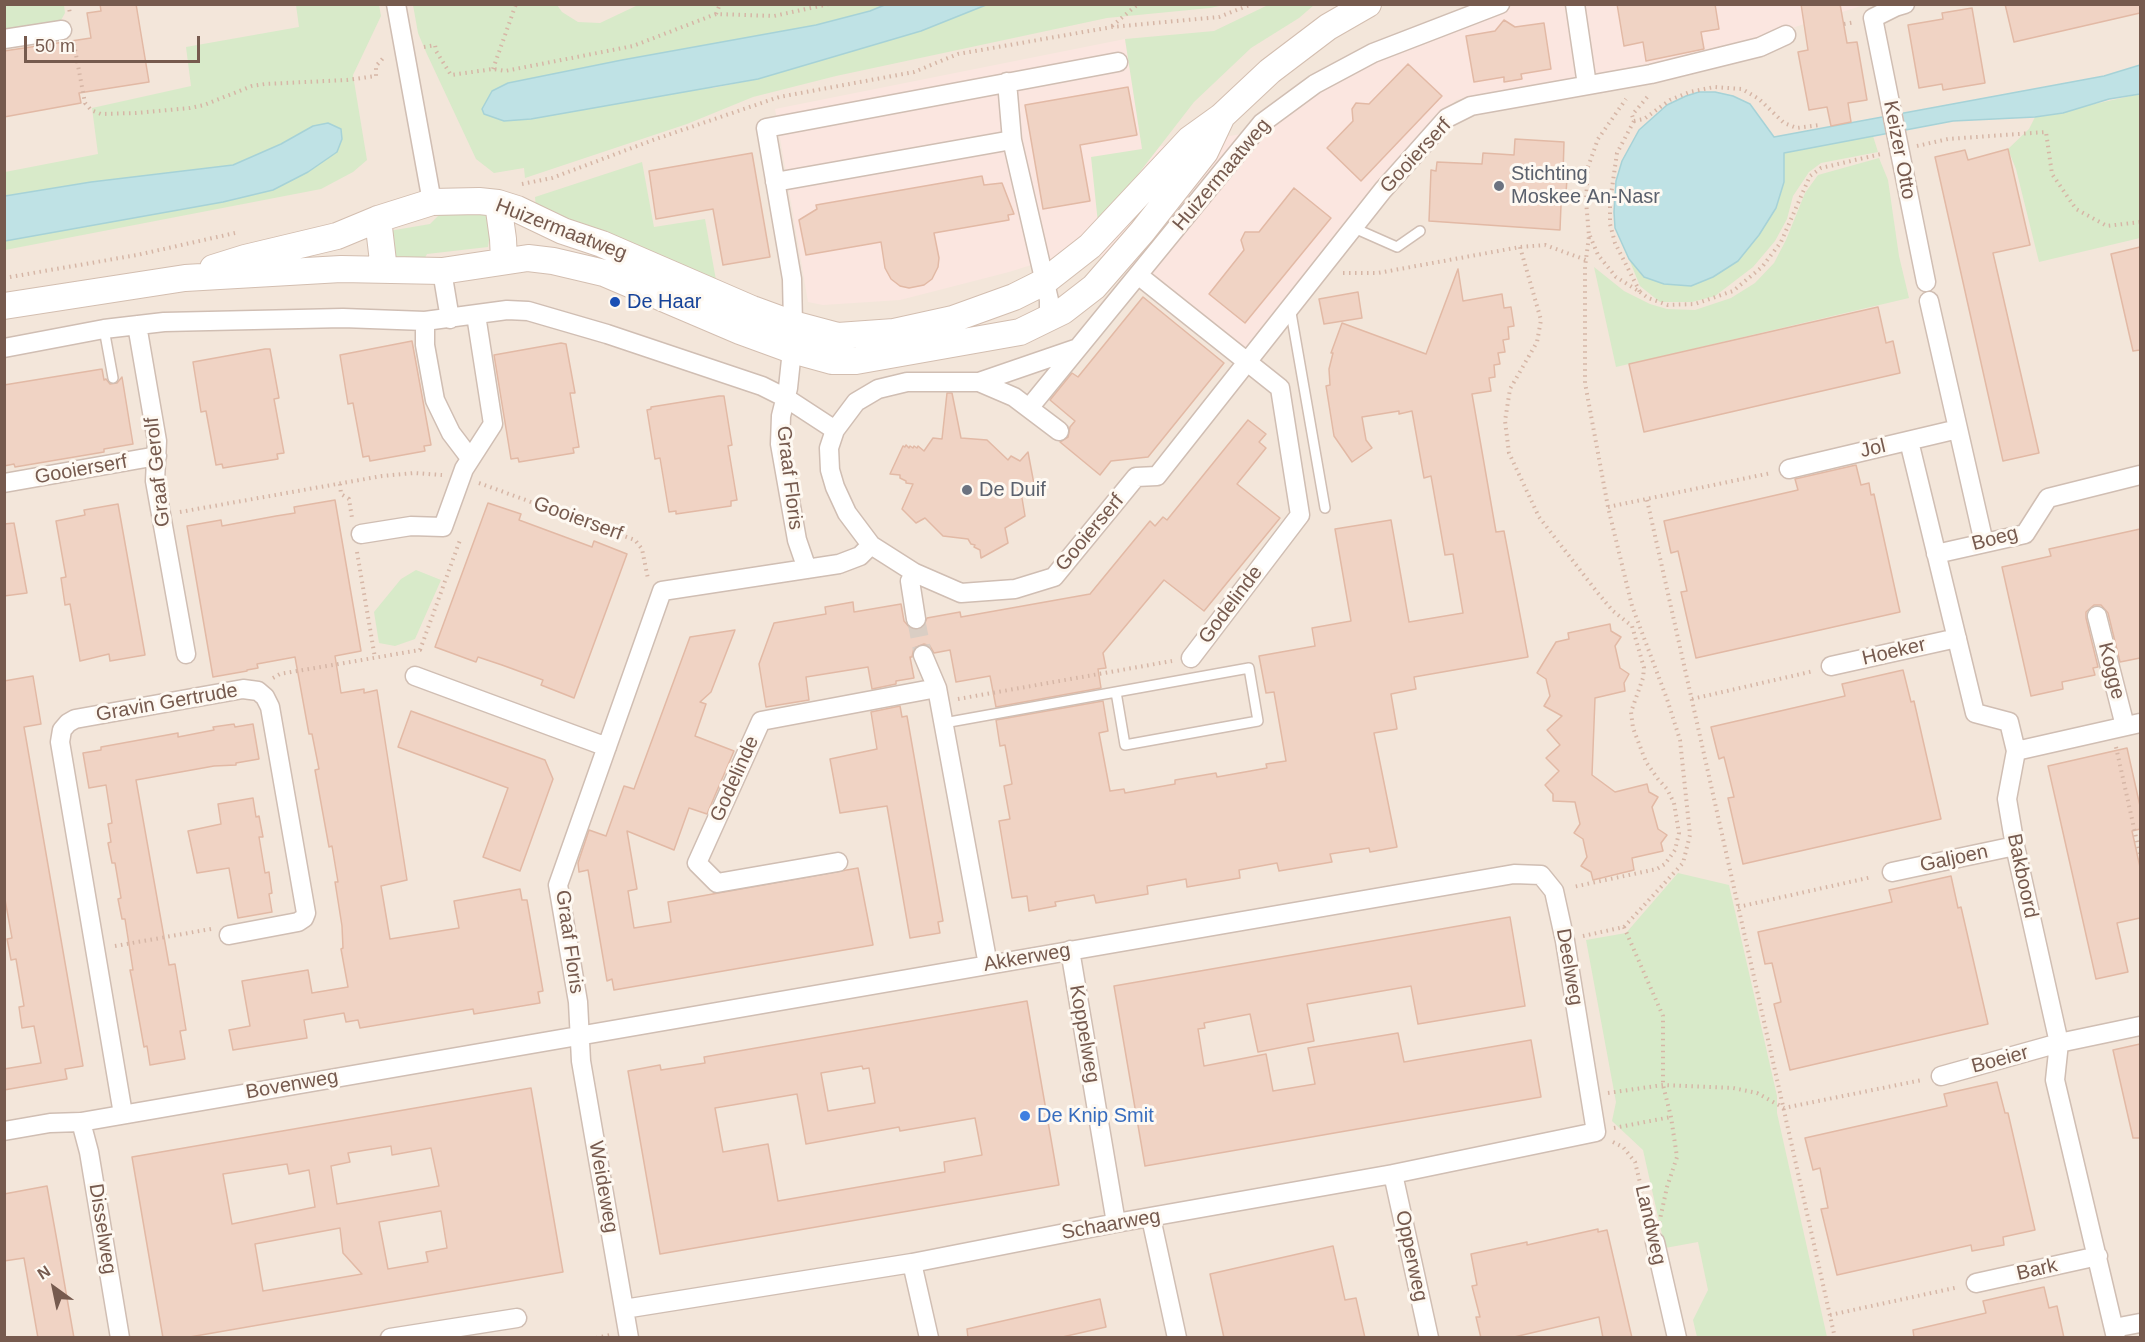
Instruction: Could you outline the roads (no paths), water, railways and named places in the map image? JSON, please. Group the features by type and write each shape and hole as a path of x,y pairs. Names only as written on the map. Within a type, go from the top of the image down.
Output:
{"main road":[{"name":"Huizermaatweg","path":"185,278 245,258 337,236 378,219 432,202 463,200 498,203 563,231 602,244 752,309 793,324 838,336 894,332 954,319 1014,297 1044,282 1090,246 1190,139 1222,116 1270,71 1328,27 1368,4"},
{"name":"Huizermaatweg","path":"4,306 185,278 341,269 442,271 528,258 554,261 604,273 740,331 792,350 832,361 856,361 1020,332 1049,319 1094,287 1136,240 1206,152 1222,116"},
{"path":"498,203 504,260"},
{"path":"378,219 384,270"}],"street":[{"path":"396,4 432,202"},
{"name":"Huizermaatweg","path":"1029,408 1262,123 1315,84 1373,53 1500,4"},
{"path":"1575,4 1587,86"},
{"name":"Keizer Otto","path":"1898,5 1873,18 1926,282"},
{"path":"4,39 68,34"},
{"name":"Gooierserf","path":"871,545 915,573 961,593 1015,589 1054,577 1136,477 1157,476 1383,190 1447,118 1471,106 1651,74 1760,47 1786,35"},
{"path":"793,324 792,279 766,128 1118,62"},
{"path":"1007,82 1012,140 1048,300 1049,319"},
{"path":"775,182 1012,140"},
{"path":"442,271 450,319"},
{"name":"Godelinde","path":"1138,275 1280,388 1300,514 1191,658"},
{"path":"1929,301 1984,543"},
{"path":"4,348 104,329 164,322 343,318 425,321 514,310 545,315 762,386 786,398 835,430"},
{"path":"356,534 411,526 442,527 461,477 493,424 476,315"},
{"path":"425,321 425,345 435,400 451,433 470,459"},
{"name":"Graaf Gerolf","path":"137,325 157,441 155,482 186,654"},
{"path":"807,569 852,560 860,556 871,545 848,513 835,487 830,470 829,448 835,430 856,402 878,389 907,382 979,382 1078,348"},
{"name":"Graaf Floris","path":"580,1036 578,1002 558,885 662,591 807,569 796,540 782,459 780,423 786,398 792,350"},
{"path":"979,382 1014,397 1059,431"},
{"name":"Jol","path":"1789,469 1958,429"},
{"name":"Bakboord","path":"1909,441 1975,713 2009,722 2016,751 2007,800 2015,846 2059,1043 2055,1080 2115,1333"},
{"name":"Gooierserf","path":"4,483 157,456"},
{"name":"Boeg","path":"1936,554 2025,534 2048,498 2140,475"},
{"path":"915,573 910,581 916,619"},
{"name":"Kogge","path":"2016,751 2126,727 2097,616"},
{"name":"Hoeker","path":"1831,666 1957,638"},
{"path":"922,655 938,695 944,723 988,965"},
{"path":"415,676 607,747"},
{"name":"Gravin Gertrude","path":"123,1114 97,949 60,742 63,728 75,719 243,689 254,689 266,697 270,707 306,913 304,918 297,922 225,932"},
{"name":"Godelinde","path":"838,862 717,883 697,863 761,721 938,695"},
{"name":"Galjoen","path":"1892,872 2015,846"},
{"name":"Deelweg","path":"1473,882 1514,874 1541,875 1554,891 1565,941 1596,1132"},
{"name":"Akkerweg","path":"580,1036 1473,882"},
{"name":"Koppelweg","path":"1070,950 1116,1223"},
{"name":"Boeier","path":"1941,1076 2059,1043 2140,1026"},
{"name":"Bovenweg","path":"4,1131 50,1123 81,1122 580,1036"},
{"name":"Weideweg","path":"580,1036 581,1061 629,1338"},
{"name":"Disselweg","path":"81,1122 90,1152 120,1338"},
{"name":"Schaarweg","path":"624,1309 912,1263 1116,1223 1394,1174 1596,1132"},
{"name":"Opperweg","path":"1394,1174 1429,1338"},
{"path":"1151,1218 1177,1338"},
{"name":"Landweg","path":"1655,1242 1677,1338"},
{"name":"Bark","path":"1976,1283 2098,1256"},
{"path":"912,1263 929,1338"},
{"path":"390,1338 517,1318"},
{"path":"2115,1333 2140,1323"}],"lane":[{"path":"1354,228 1397,247 1420,231"},
{"path":"1290,308 1325,508"},
{"path":"104,329 112,378"},
{"name":"Godelinde","path":"944,723 1249,668 1258,721 1125,745 1116,692"}],"water":[{"path":"887,4 986,5 921,31 758,79 531,119 504,121 484,114 482,109 492,91 508,83 816,25 870,11"},
{"path":"2140,65 2140,94 2109,99 2063,113 2035,117 1953,121 1784,153 1784,182 1776,208 1759,235 1738,261 1713,277 1691,286 1664,284 1644,277 1629,259 1615,228 1616,181 1622,161 1639,130 1667,105 1686,96 1699,92 1715,92 1733,96 1750,104 1774,137 2104,76"},
{"path":"328,123 341,129 342,139 337,152 308,172 273,190 223,202 5,241 5,196 91,182 233,165 281,144 313,126"}],"tunnel":[{"path":"916,619 923,655"}],"place":[{"name":"Stichting Moskee An-Nasr","path":"1499,186"},
{"name":"De Haar","path":"615,302"},
{"name":"De Duif","path":"967,490"},
{"name":"De Knip Smit","path":"1025,1116"}]}
